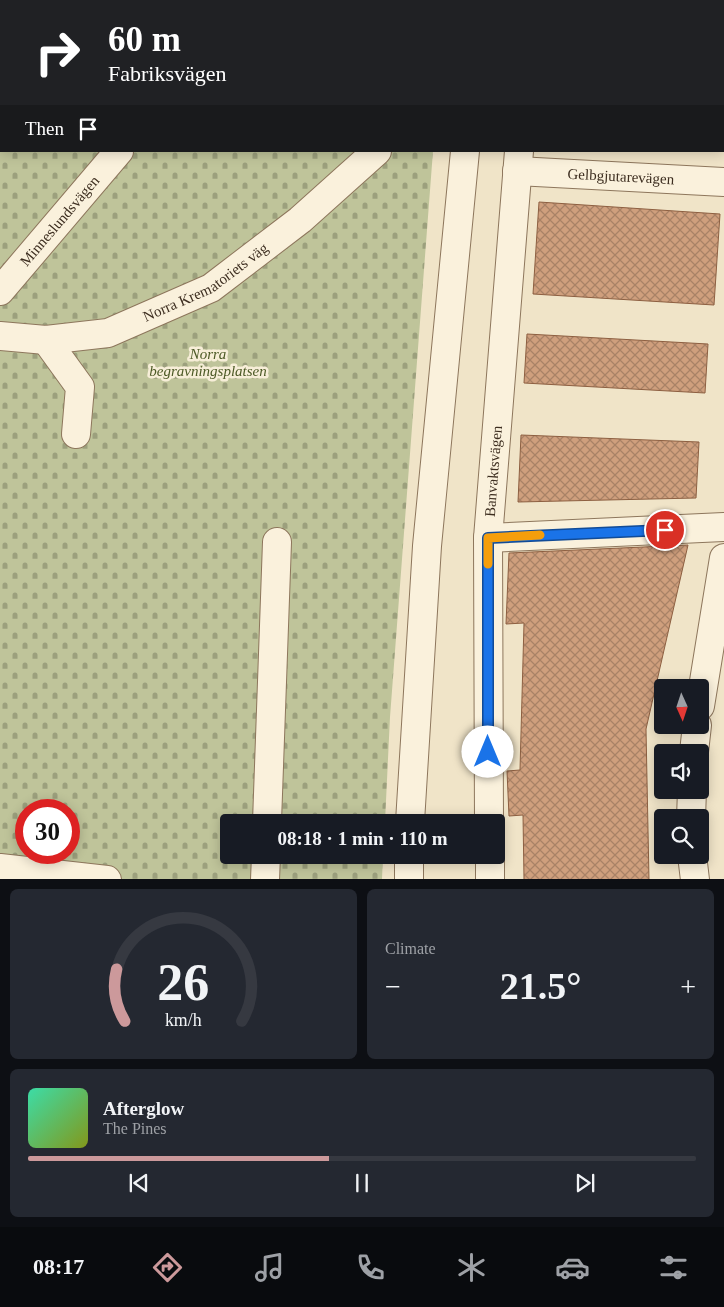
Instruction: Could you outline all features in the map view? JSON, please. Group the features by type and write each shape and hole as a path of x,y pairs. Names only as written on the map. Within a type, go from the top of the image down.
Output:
{"street":[{"name":"Minneslundsvägen","path":"0,291 118,152"},
{"name":"Norra Krematoriets väg","path":"0,336 46,340 108,333 211,288 300,220 377,152"},
{"path":"410,814 427,546 465,152"},
{"name":"Gelbgjutarevägen","path":"518,161 724,182"},
{"name":"Banvaktsvägen","path":"489,814 488,538 518,161"},
{"path":"46,340 80,387 76,434"},
{"path":"488,538 724,527"},
{"path":"267,814 277,542"},
{"path":"714,678 724,558"},
{"path":"265,879 266,864"},
{"path":"409,864 409,879"},
{"path":"490,864 490,879"},
{"path":"693,864 695,879"},
{"path":"0,868 38,876 90,879"}],"green space":[{"name":"Norra begravningsplatsen","path":"0,152 433,152 390,717 385,814 220,814 220,864 383,864 382,879 0,879"}],"building":[{"path":"539,202 720,214 714,305 533,294"},
{"path":"527,334 708,344 705,393 524,383"},
{"path":"521,435 699,442 696,498 518,502"},
{"path":"688,545 657,679 654,679 654,694 646,729 649,879 524,879 523,815 509,816 507,771 520,770 524,623 506,624 509,553"}],"slow traffic":[{"path":"488,564 488,538 540,535"}],"route":[{"path":"488,752 488,538 665,530"}]}
